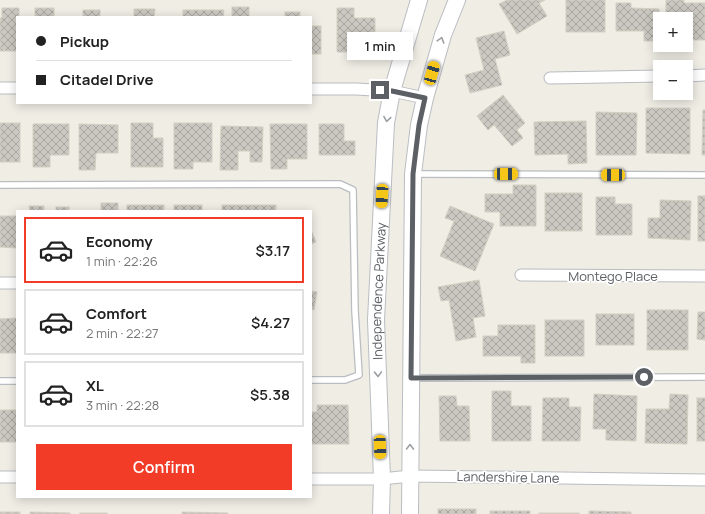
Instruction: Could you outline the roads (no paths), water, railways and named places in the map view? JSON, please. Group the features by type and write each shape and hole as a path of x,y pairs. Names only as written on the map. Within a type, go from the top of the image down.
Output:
{"main road":[{"name":"Independence Parkway","path":"381,514 382,479 376,320 386,123 392,91 419,0"},
{"path":"410,514 413,174 419,125 425,98 443,36 457,0"}],"street":[{"path":"693,76 705,75"},
{"path":"550,78 653,76"},
{"path":"0,88 16,88"},
{"path":"312,89 392,91 425,98"},
{"name":"Montego Place","path":"520,275 705,276"},
{"path":"0,283 16,283"},
{"name":"Landershire Lane","path":"312,479 382,479 410,476 705,480"},
{"path":"0,477 16,477"}],"lane":[{"path":"413,174 705,175"},
{"path":"0,185 340,184 353,190 355,311 359,375 346,380 312,380"},
{"path":"411,378 705,377"},
{"path":"0,381 16,381"}]}
